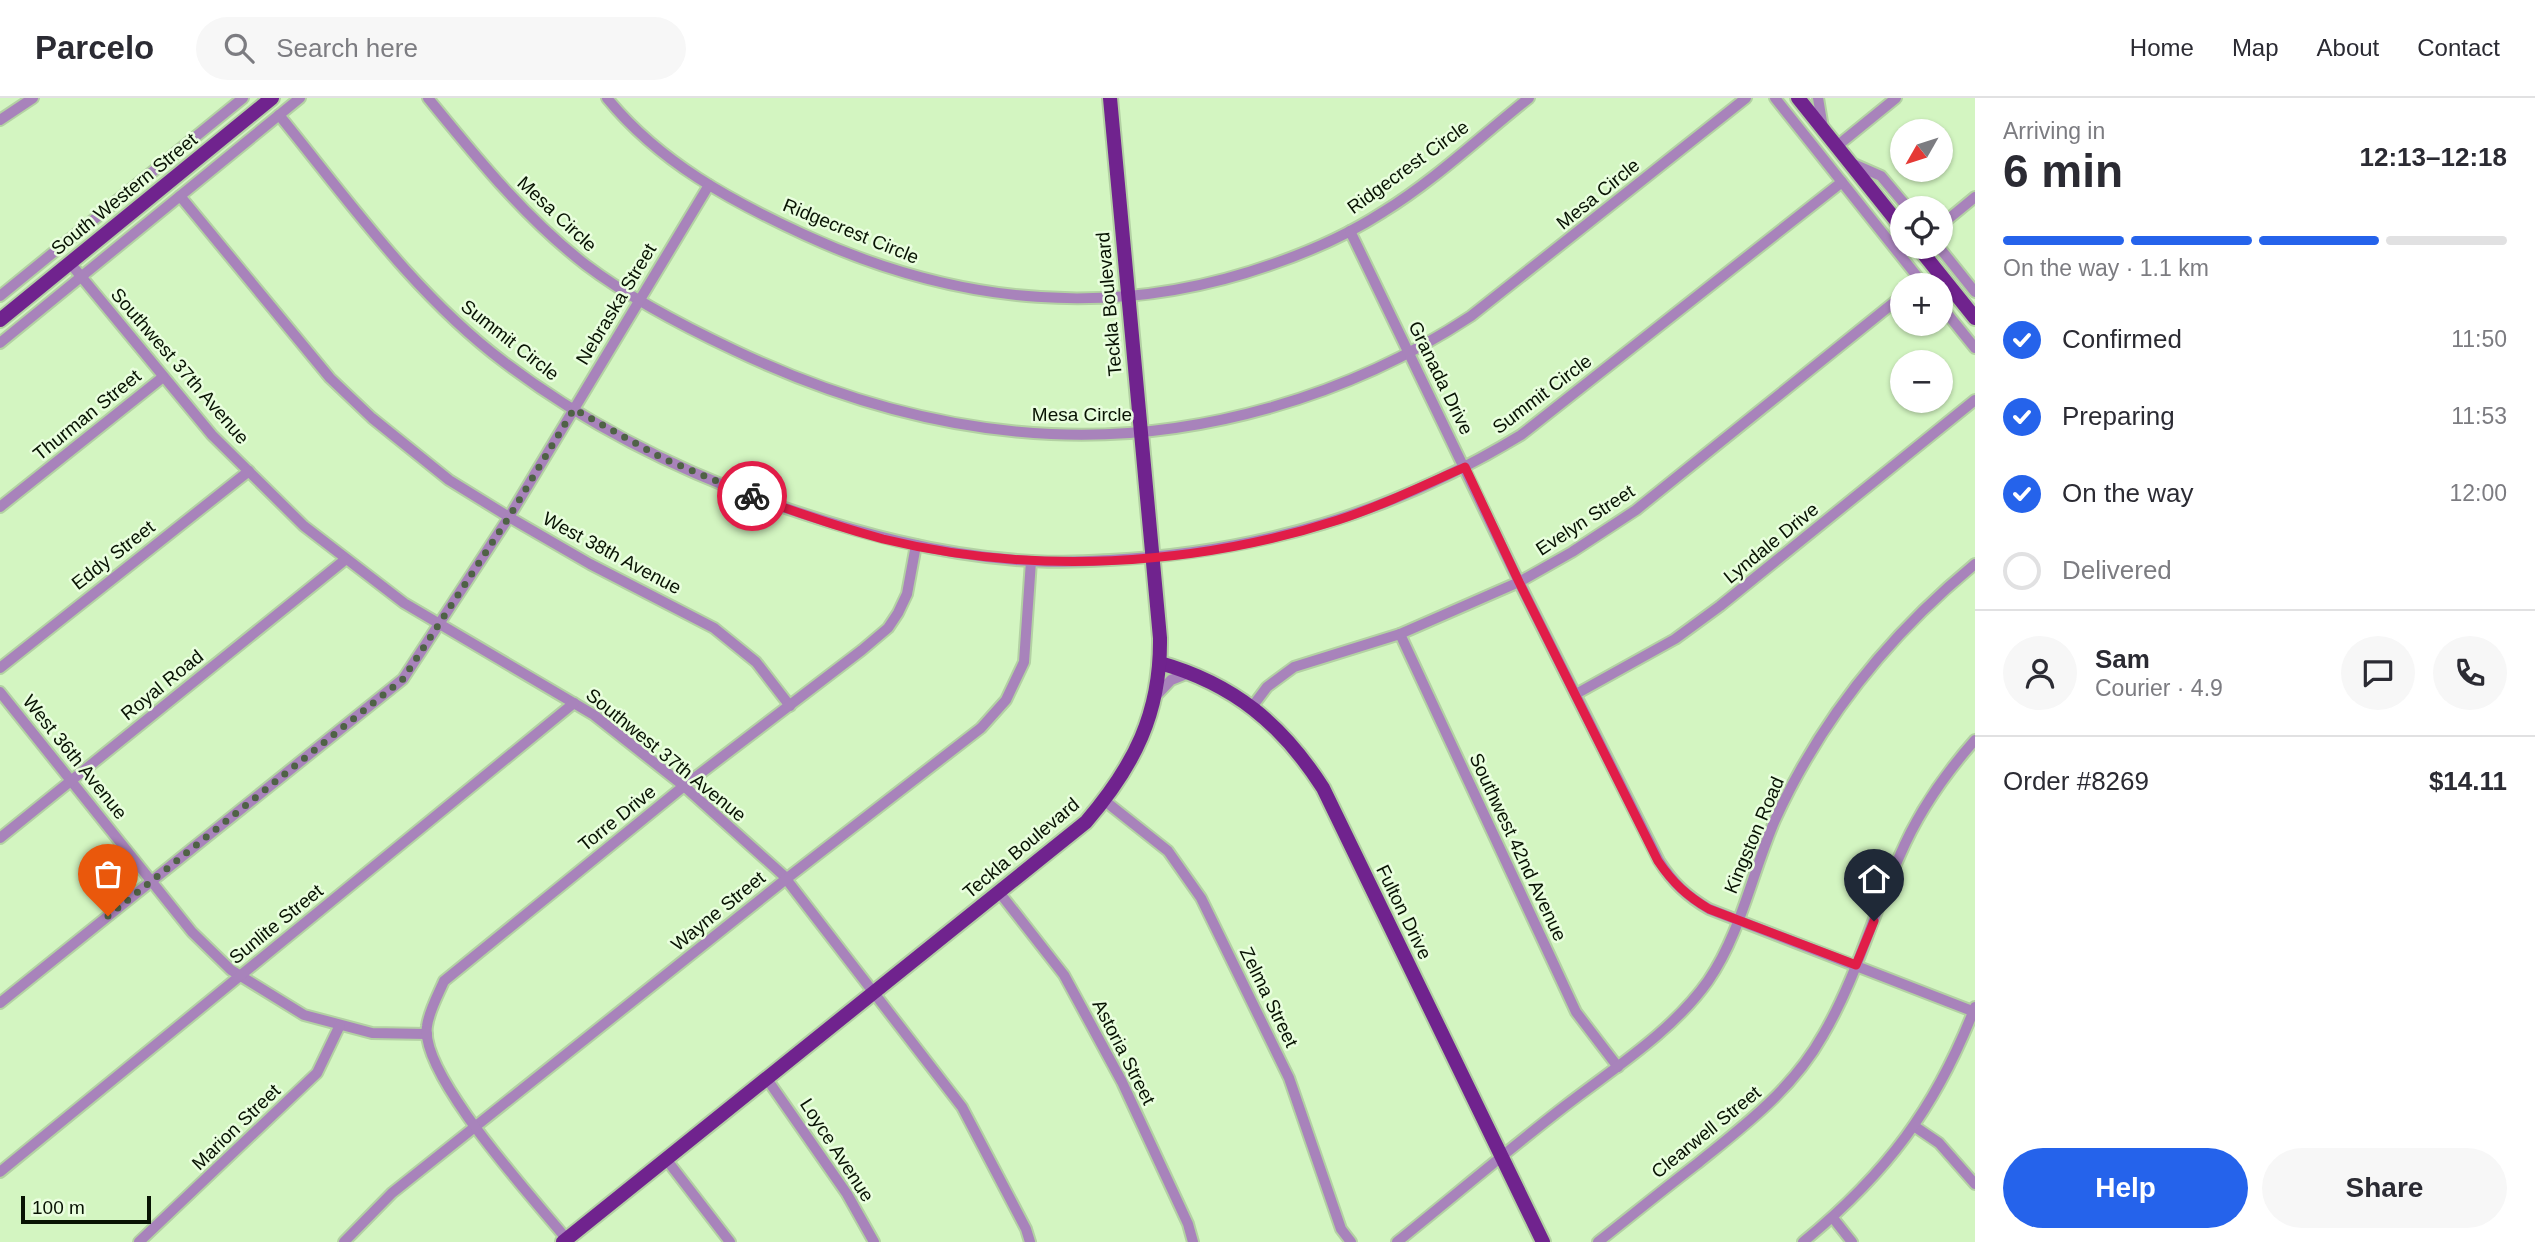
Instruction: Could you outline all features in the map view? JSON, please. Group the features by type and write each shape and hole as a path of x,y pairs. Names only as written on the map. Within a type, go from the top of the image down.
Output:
{"main road":[{"name":"South Western Street","path":"0,320 272,98"},
{"name":"Teckla Boulevard","path":"566,1241 1086,822 1105,801 1127,769 1139,745 1154,698 1160,663 1159,621 1110,98"},
{"path":"1798,98 1890,213"},
{"path":"1928,259 1975,318"},
{"name":"Fulton Drive","path":"1160,663 1191,672 1252,707 1290,741 1323,788 1543,1242"}],"street":[{"path":"0,296 243,98"},
{"path":"0,343 300,98"},
{"name":"Mesa Circle","path":"428,98 517,205 587,265 676,322 776,370 828,390 969,426 1052,434 1141,431 1244,414 1330,388 1408,352 1441,336 1471,316 1746,98"},
{"name":"Ridgecrest Circle","path":"607,98 640,136 671,161 747,206 819,242 920,278 1026,298 1127,297 1185,289 1234,277 1298,255 1384,212 1529,98"},
{"path":"1775,98 1912,273"},
{"path":"1818,98 1823,128"},
{"path":"1837,146 1896,98"},
{"path":"0,120 29,99"},
{"name":"Summit Circle","path":"279,115 382,241 438,304 502,361 574,409 662,458 725,486 839,526 916,545 1031,561 1152,557 1234,546 1337,520 1387,502 1465,467 1521,435 1558,408 1700,292 1842,182"},
{"path":"1849,162 1881,176 1898,196"},
{"name":"Nebraska Street","path":"0,1003 403,679 509,517 709,185"},
{"name":"West 38th Avenue","path":"180,195 330,378 391,434 449,480 509,517 590,564 714,628 756,662 790,706"},
{"path":"1953,215 1975,197"},
{"name":"Granada Drive","path":"1350,231 1519,582 1658,861 1673,883 1709,909 1975,1010"},
{"path":"1949,259 1975,292"},
{"name":"Southwest 37th Avenue","path":"70,263 212,435 304,526 404,603 594,715 684,786 786,879 962,1107 1026,1229 1030,1242"},
{"path":"1932,273 1936,269"},
{"name":"Evelyn Street","path":"1252,707 1267,687 1294,667 1400,634 1519,582 1572,552 1636,509 1890,306"},
{"path":"1953,321 1975,348"},
{"name":"Thurman Street","path":"0,507 163,377"},
{"name":"Lyndale Drive","path":"1576,694 1675,639 1709,614 1975,400"},
{"name":"Eddy Street","path":"0,668 249,471"},
{"name":"Torre Drive","path":"427,1034 426,1026 444,981 684,786 888,628 906,594 916,545"},
{"name":"Royal Road","path":"0,838 346,559"},
{"name":"Wayne Street","path":"344,1242 392,1193 981,727 1006,700 1024,662 1031,561"},
{"name":"Kingston Road","path":"1397,1242 1565,1106 1618,1067 1683,1010 1707,982 1724,953 1775,821 1816,742 1893,639 1975,564"},
{"name":"Southwest 42nd Avenue","path":"1400,634 1576,1012 1618,1067"},
{"path":"1154,698 1171,680 1191,672"},
{"name":"West 36th Avenue","path":"0,692 192,932 231,970 304,1015 372,1033 427,1034"},
{"name":"Sunlite Street","path":"0,1172 574,703"},
{"name":"Clearwell Street","path":"1598,1242 1752,1120 1804,1064 1839,1007 1913,829 1943,780 1975,740"},
{"name":"Zelma Street","path":"1105,801 1168,851 1201,898 1289,1078 1341,1229 1351,1242"},
{"name":"Astoria Street","path":"999,892 1064,975 1122,1082 1188,1224 1193,1242"},
{"path":"1803,1242 1833,1218 1878,1173 1914,1126 1944,1080 1975,1010"},
{"name":"Marion Street","path":"139,1242 317,1073 340,1025"},
{"path":"427,1034 430,1056 457,1104 566,1241"},
{"name":"Loyce Avenue","path":"767,1079 847,1194 874,1242"},
{"path":"1914,1126 1938,1143 1975,1184"},
{"path":"666,1159 730,1242"},
{"path":"1833,1218 1852,1242"}],"way so far":[{"path":"108,916 403,679 509,517 574,409 662,458 752,496"}],"route":[{"path":"752,496 839,526 916,545 1031,561 1082,561 1189,554 1287,534 1387,502 1465,467 1658,861 1673,883 1709,909 1856,965 1874,921"}]}
